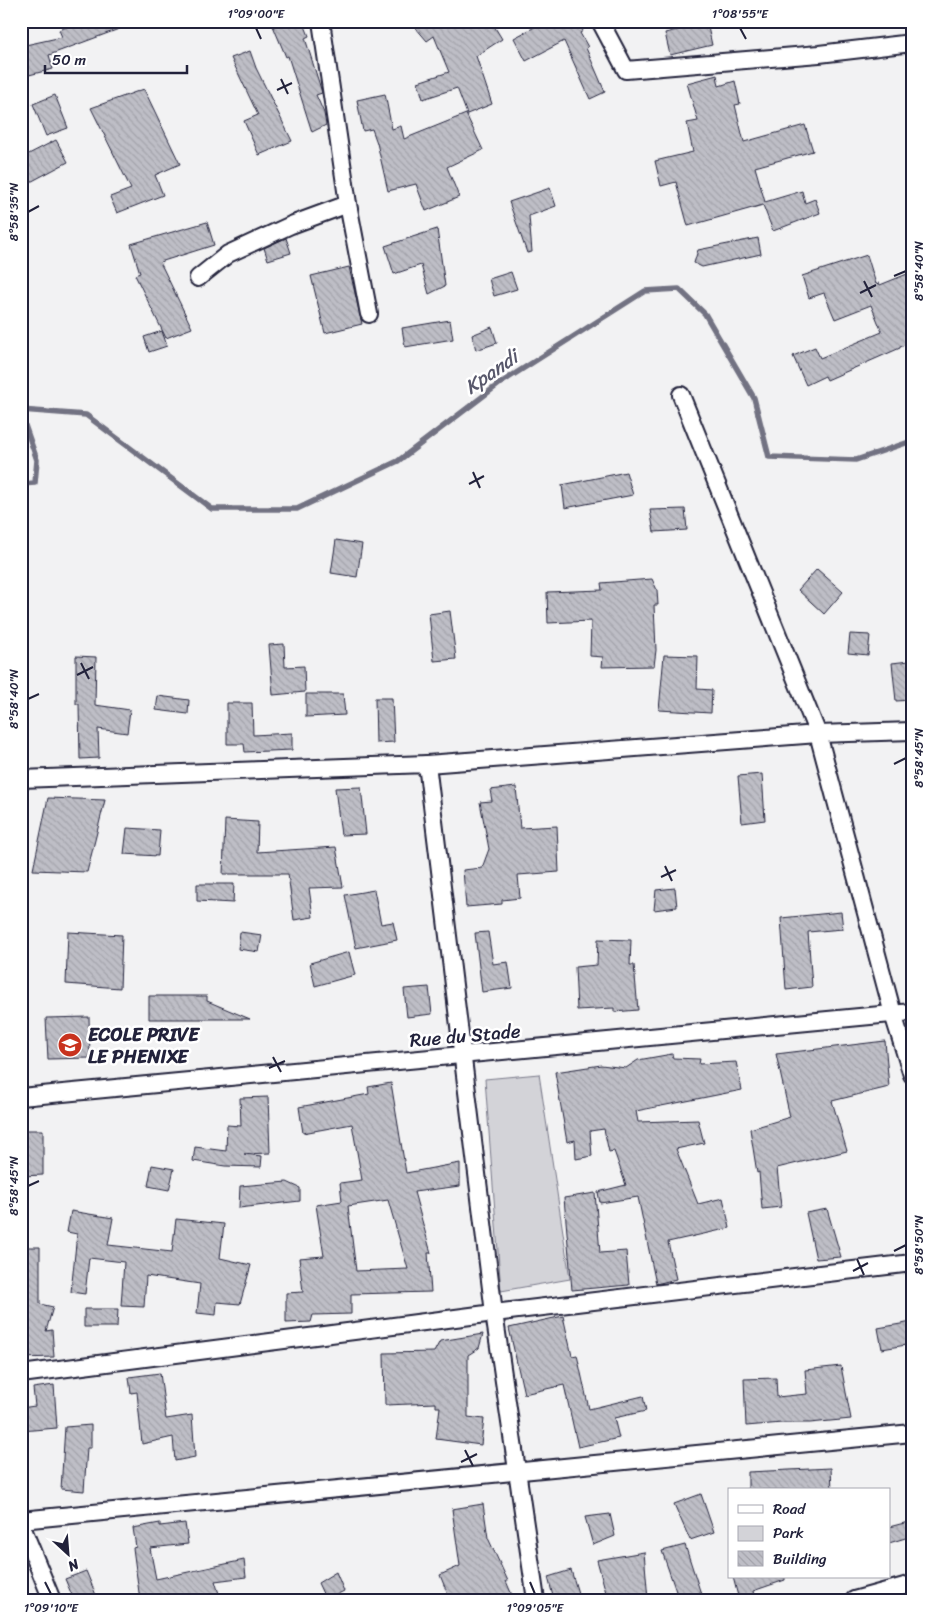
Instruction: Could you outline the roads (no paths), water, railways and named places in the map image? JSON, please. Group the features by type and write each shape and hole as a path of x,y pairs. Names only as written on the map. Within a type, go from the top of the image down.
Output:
{"street":[{"path":"321,21 348,204 369,314"},
{"path":"600,21 626,70 819,54 912,43"},
{"path":"198,278 228,254 292,225 348,204"},
{"path":"681,395 818,734 893,1014 912,1075"},
{"path":"21,779 427,764 818,734 912,731"},
{"path":"427,764 461,1055 494,1313 536,1600"},
{"name":"Rue du Stade","path":"21,1097 912,1012"},
{"path":"21,1374 494,1313 912,1263"},
{"path":"21,1520 912,1433"},
{"path":"21,1524 52,1600"},
{"path":"854,1600 912,1584"}],"waterway":[{"name":"Kpandi","path":"21,410 86,415 212,509 297,509 398,461 499,384 645,291 679,289 705,314 754,398 769,457 856,460 912,441"},
{"name":"Kpandi","path":"21,414 37,460 35,483 21,484"}],"place":[{"name":"ECOLE PRIVE LE PHENIXE","path":"70,1045"}]}
